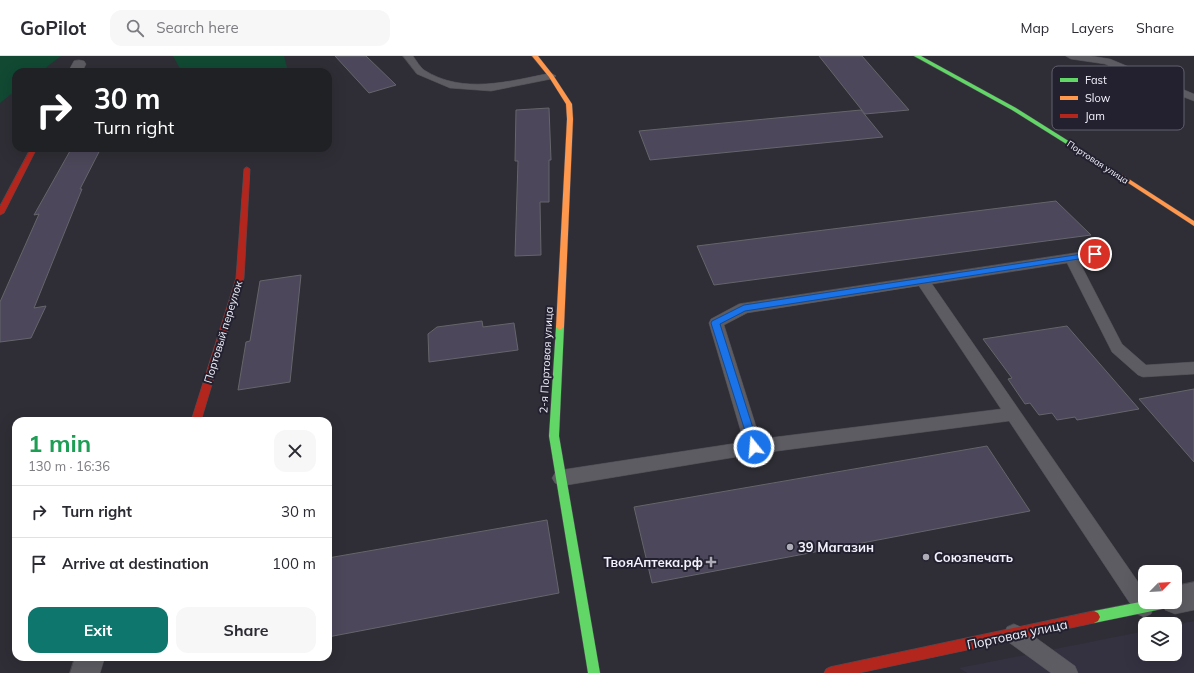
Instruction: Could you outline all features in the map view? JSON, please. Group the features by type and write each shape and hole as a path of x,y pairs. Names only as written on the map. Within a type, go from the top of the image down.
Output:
{"street":[{"name":"2-я Портовая улица","path":"535,56 551,76 569,104 570,119 554,436 594,673"},
{"name":"Портовая улица","path":"917,56 1014,109 1194,224"},
{"path":"0,213 32,152"},
{"name":"Портовый переулок","path":"197,417 240,278 247,170"},
{"path":"1182,599 1194,596"},
{"name":"Портовая улица","path":"830,673 1138,608"},
{"path":"85,673 89,661"},
{"path":"867,666 878,673"}],"lane":[{"path":"408,56 420,72 450,85 492,88 551,76"},
{"path":"1071,56 1106,58 1123,66"},
{"path":"1184,94 1194,98"},
{"path":"754,447 716,323 744,308 1095,254"},
{"path":"1070,258 1117,348 1142,371 1194,368"},
{"path":"922,280 1138,598"},
{"path":"561,478 754,447 1014,414"},
{"path":"1014,634 1068,673"}],"shaded area":[{"path":"1194,621 1194,673 967,673 959,668 1138,632 1138,661 1182,661 1182,624"}],"green space":[{"path":"0,56 61,56 45,68 12,68 12,93 0,103"},
{"path":"173,56 284,56 287,68 180,68"}],"building":[{"path":"335,56 366,56 396,85 369,93"},
{"path":"819,56 862,56 909,110 865,114"},
{"path":"549,108 551,160 549,160 549,202 540,202 541,255 515,256 518,161 515,161 516,110"},
{"path":"861,110 883,137 650,160 639,131"},
{"path":"69,152 99,152 80,189 82,189 34,308 46,306 31,338 0,342 0,302 39,214 34,215"},
{"path":"1056,201 1091,235 714,285 697,246"},
{"path":"301,275 290,382 238,390 246,342 250,341 260,281"},
{"path":"482,321 483,327 514,323 518,350 429,362 428,334 437,327"},
{"path":"1067,326 1139,409 1077,420 1075,417 1057,420 1052,413 1039,415 1030,403 1025,404 1008,379 1012,378 983,339"},
{"path":"1194,389 1194,462 1139,399"},
{"path":"987,446 1030,511 652,583 634,507"},
{"path":"547,520 559,593 332,636 332,557"}],"traffic: fast":[{"path":"917,56 1014,109 1118,174"},
{"path":"560,327 554,436 594,673"},
{"path":"1094,617 1138,608"}],"traffic: slow":[{"path":"535,56 551,76 569,104 570,119 560,327"},
{"path":"1118,174 1194,224"}],"traffic: jam":[{"path":"0,213 32,152"},
{"path":"197,417 240,278 247,169"},
{"path":"830,673 1094,617"}],"place":[{"name":"39 Магазин","path":"790,547"},
{"name":"Союзпечать","path":"926,557"},
{"name":"ТвояАптека.рф","path":"711,562"}],"route":[{"path":"754,447 716,323 744,308 1095,254"}]}
